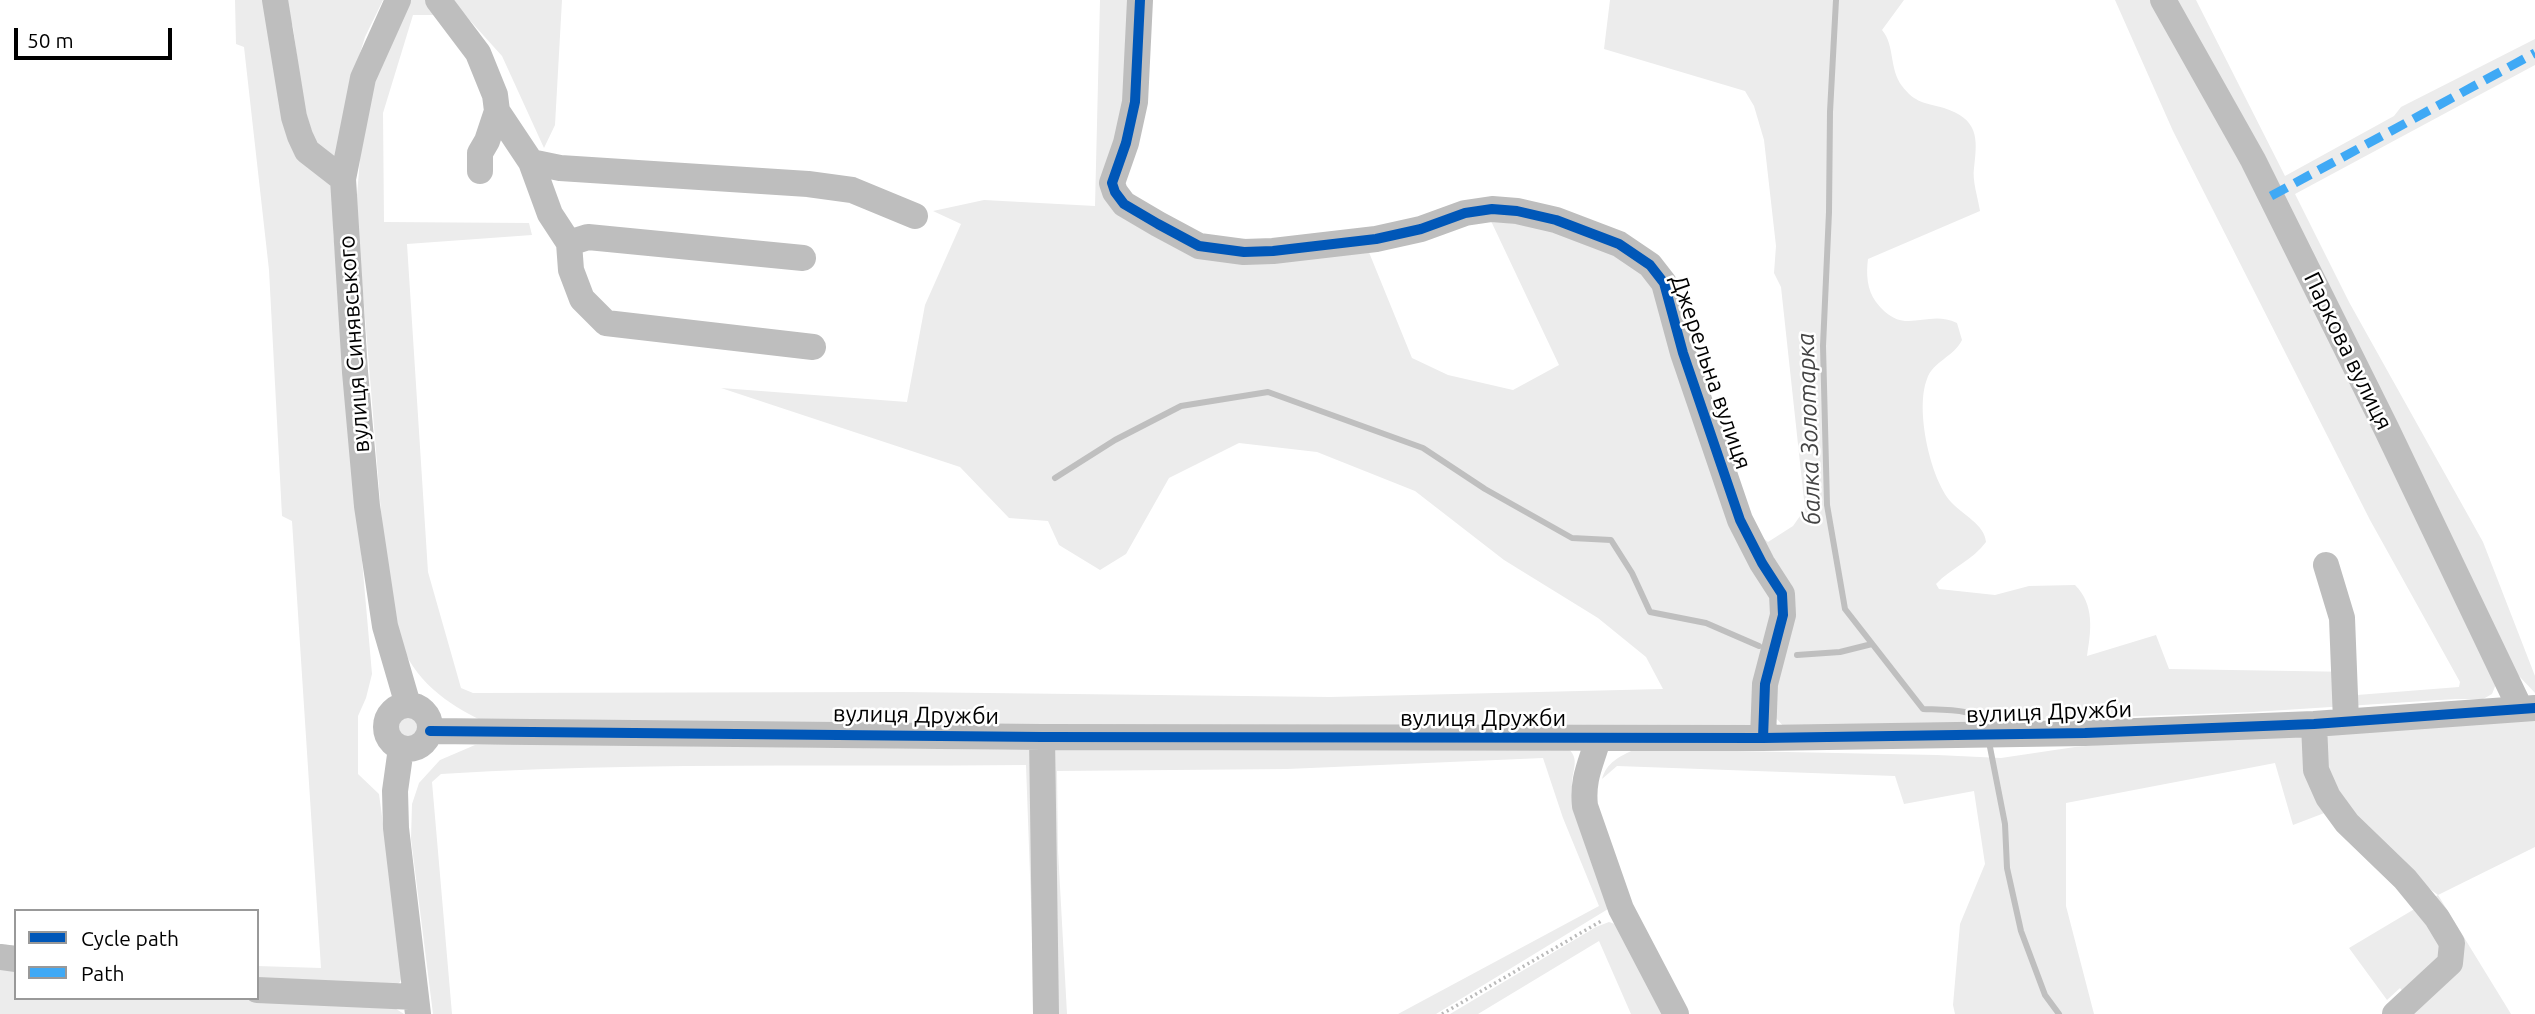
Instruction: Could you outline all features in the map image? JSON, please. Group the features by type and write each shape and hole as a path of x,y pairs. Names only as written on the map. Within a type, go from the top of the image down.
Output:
{"street":[{"path":"275,0 294,117 300,136 307,150 343,179 363,78 398,0"},
{"path":"438,0 478,53 495,95 497,111 531,162 550,214 569,243 571,270 582,299 606,323 813,347"},
{"name":"Джерельна вулиця","path":"1140,0 1135,102 1126,143 1112,183 1115,192 1135,212 1199,246 1244,252 1273,251 1376,239 1422,229 1465,214 1493,209 1517,211 1556,220 1619,244 1650,265 1664,283 1683,353 1740,520 1782,594 1783,615 1765,684 1763,738"},
{"name":"Паркова вулиця","path":"2163,0 2253,160 2528,708"},
{"path":"480,171 480,153 497,111"},
{"path":"531,162 560,168 808,184 852,190 915,216"},
{"name":"вулиця Синявського","path":"343,179 355,372 367,506 385,626 408,705"},
{"path":"569,243 588,237 803,258"},
{"path":"2326,565 2342,618 2346,721"},
{"path":"408,705 422,710 430,723 430,731 423,744 416,748 401,748 389,738 386,723 394,710 408,705"},
{"name":"вулиця Дружби","path":"430,731 1598,739 1954,736 2314,724 2528,708"},
{"path":"2314,724 2316,770 2328,797 2347,823 2405,879 2437,918 2452,943 2450,963 2395,1014"},
{"path":"1042,737 1046,1014"},
{"path":"1598,739 1586,772 1584,806 1621,909 1676,1014"},
{"path":"259,990 417,1006 396,828 395,791 401,748"}],"path":[{"path":"1442,1014 1621,909"}],"shaded area":[{"path":"235,0 269,0 333,190 333,230 372,674 358,716 358,774 379,794 403,974 400,982 392,988 259,983 259,966 321,968 292,521 282,516 269,270 244,47 236,44"},
{"path":"284,0 383,0 365,37 357,63 335,160 307,133 293,27"},
{"path":"407,0 562,0 555,125 544,148 502,56 465,15 413,15 383,113 384,222 529,223 532,235 407,244 428,572 461,688 473,693 901,692 1330,697 1663,689 1646,657 1598,618 1504,560 1415,491 1317,452 1239,443 1169,478 1126,554 1100,570 1059,545 1048,521 1009,518 960,467 721,388 907,402 925,305 961,224 933,211 984,200 1095,206 1100,0 1134,0 1129,101 1107,182 1180,241 1366,245 1412,358 1448,375 1513,390 1559,365 1491,221 1562,229 1646,271 1775,598 1752,726 1737,730 485,722 470,715 433,689 413,667 398,638 387,585 356,207 369,95"},
{"path":"1610,0 1904,0 1882,30 1889,43 1895,72 1902,86 1916,99 1955,112 1969,124 1975,138 1974,178 1980,211 1868,259 1869,287 1876,302 1886,313 1905,321 1945,319 1957,323 1962,340 1954,351 1934,368 1927,379 1924,392 1924,425 1931,460 1943,491 1951,502 1982,530 1986,542 1975,554 1936,584 1939,589 1995,595 2029,586 2075,585 2089,610 2087,656 2156,635 2169,669 2355,672 2357,695 2459,687 2460,682 2370,520 2173,131 2115,0 2154,0 2289,249 2496,684 2492,694 2483,699 2253,712 1786,729 1775,717 1770,703 1786,623 1750,528 1768,542 1793,526 1805,509 1781,287 1774,273 1776,246 1764,140 1754,106 1745,91 1604,49"},
{"path":"2175,0 2196,0 2285,176 2394,116 2401,107 2535,39 2535,65 2295,194 2349,302 2483,542 2535,676 2535,693 2518,675"},
{"path":"408,715 417,718 420,727 417,736 408,739 399,736 396,727 399,718"},
{"path":"2535,720 2535,847 2438,895 2327,812 2293,825 2275,763 2066,803 2066,906 2094,1014 1955,1014 1953,1005 1960,924 1985,864 1974,791 1904,804 1895,776 1617,766 1602,779 1610,764 1635,749 2001,758 2075,747 2164,739"},
{"path":"475,745 1036,750 1035,1014 1026,765 660,766 441,774 432,782 452,1014 433,1014 411,839 412,804 419,783 440,760"},
{"path":"1566,747 1575,760 1572,787 1577,818 1608,909 1436,1014 1398,1014 1599,906 1563,818 1543,758 1287,769 1057,771 1058,850 1067,1014 1051,1014 1047,749"},
{"path":"2438,895 2511,1014 2407,1014 2414,1006 2400,988 2387,1000 2349,948"},
{"path":"1609,922 1615,924 1662,1014 1631,1014 1599,941 1478,1014 1450,1014 1596,927"},
{"path":"0,944 14,946 14,1000 259,998 390,1005 404,1014 0,1014"}],"waterway":[{"name":"балка Золотарка","path":"1836,0 1823,346 1827,505 1845,609 1923,709 1970,713 1978,716 1987,727"},
{"path":"1055,478 1115,440 1181,406 1268,392 1423,448 1485,489 1572,538 1611,540 1632,573 1650,612 1706,623 1759,646"},
{"path":"1797,655 1840,652 1872,644"},
{"name":"балка Золотарка","path":"1989,742 2005,824 2007,868 2021,931 2045,995 2059,1014"}],"marked path":[{"path":"2271,196 2535,53"}],"cycle path":[{"path":"1140,0 1135,102 1126,143 1112,183 1124,204 1199,246 1244,252 1273,251 1376,239 1421,229 1465,213 1492,209 1517,211 1556,220 1619,244 1650,265 1664,283 1683,353 1740,520 1782,594 1783,615 1765,684 1763,738"},
{"path":"430,731 1042,737 1763,738 2085,733 2314,724 2535,708"}]}
